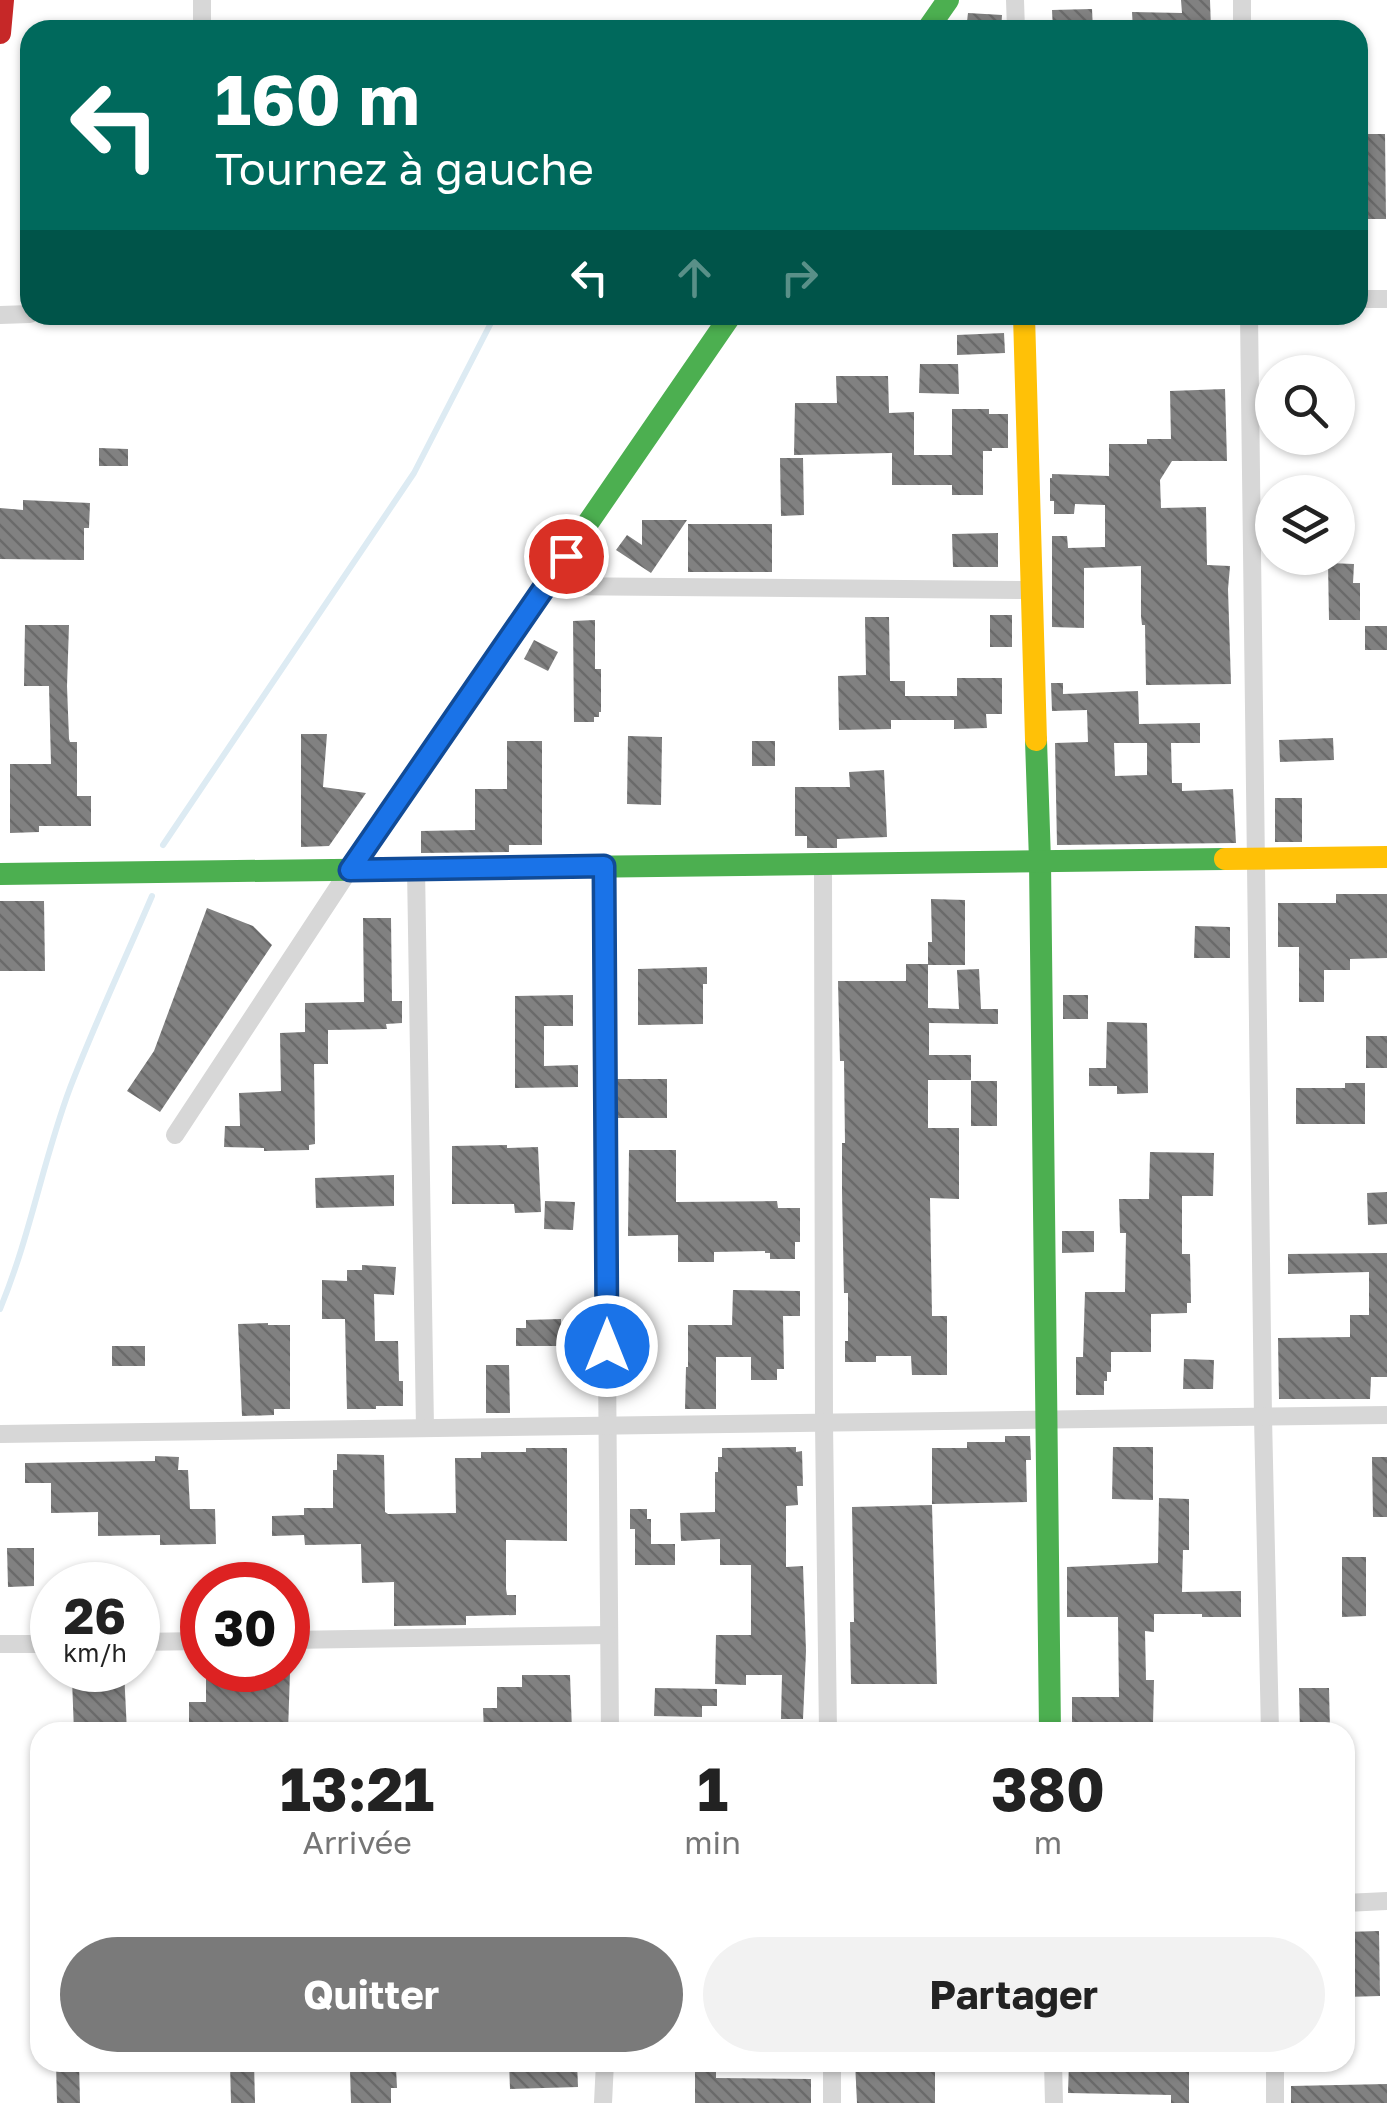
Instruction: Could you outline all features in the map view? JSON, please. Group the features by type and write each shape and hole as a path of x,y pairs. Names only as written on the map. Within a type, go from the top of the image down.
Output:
{"street":[{"path":"0,33 3,0"},
{"path":"175,1136 350,870 724,325"},
{"path":"1024,325 1040,861 1050,1722"},
{"path":"1248,325 1270,1722"},
{"path":"545,586 1031,590"},
{"path":"0,874 1387,857"},
{"path":"823,864 828,1722"},
{"path":"604,866 610,1722"},
{"path":"416,868 425,1428"},
{"path":"0,1434 1387,1415"},
{"path":"310,1640 609,1635"},
{"path":"0,1644 30,1644"},
{"path":"1355,1903 1387,1901"},
{"path":"603,2103 604,2072"},
{"path":"832,2072 832,2103"},
{"path":"1053,2072 1054,2103"},
{"path":"1275,2072 1275,2103"}],"building":[{"path":"1181,0 1210,0 1211,20 1132,20 1132,12 1182,13"},
{"path":"1092,9 1093,20 1052,20 1052,10"},
{"path":"968,13 1002,15 1002,20 967,20"},
{"path":"1368,134 1385,134 1386,219 1368,219"},
{"path":"1004,333 1005,353 957,355 957,335"},
{"path":"920,364 958,364 959,394 919,393"},
{"path":"836,376 888,376 889,413 914,412 914,455 952,455 952,409 989,409 989,414 1008,414 1008,448 983,451 983,495 952,495 952,485 892,485 892,453 794,455 795,403 837,403"},
{"path":"1225,389 1227,461 1172,461 1160,480 1161,508 1206,507 1207,565 1230,566 1231,684 1146,685 1141,566 1084,568 1084,628 1052,627 1052,536 1067,536 1068,548 1105,547 1105,505 1075,504 1074,514 1054,514 1050,478 1052,474 1109,476 1109,444 1147,444 1147,439 1171,439 1170,391"},
{"path":"99,448 128,449 128,466 99,466"},
{"path":"780,458 803,458 804,515 781,516"},
{"path":"23,500 90,503 89,528 84,528 84,560 0,559 0,508 23,510"},
{"path":"642,520 687,520 651,573 616,550 627,535 642,545"},
{"path":"688,524 772,524 772,572 688,572"},
{"path":"998,533 998,567 953,567 952,534"},
{"path":"1328,575 1353,575 1353,583 1360,583 1360,620 1329,620"},
{"path":"990,615 1012,615 1012,647 990,647"},
{"path":"865,617 889,617 890,681 905,681 905,696 957,696 957,678 1002,678 1002,714 986,714 987,728 954,729 954,720 891,720 891,729 839,730 838,676 866,675"},
{"path":"595,620 595,669 601,669 601,712 594,722 574,722 573,621"},
{"path":"25,625 69,625 69,739 77,742 77,796 91,796 91,826 39,826 39,832 10,833 10,764 51,764 49,686 24,686"},
{"path":"1365,626 1387,626 1387,650 1365,650"},
{"path":"534,640 558,652 548,671 524,659"},
{"path":"1051,683 1063,683 1063,694 1138,691 1139,724 1200,723 1200,743 1171,743 1172,783 1182,783 1182,791 1233,789 1236,843 1057,845 1055,743 1088,742 1087,710 1052,711","holes":["1114,743 1147,743 1147,775 1115,776"]},
{"path":"301,734 327,734 323,787 366,793 329,846 301,847"},
{"path":"628,736 662,737 661,805 627,804"},
{"path":"1333,738 1334,760 1280,762 1279,740"},
{"path":"507,741 542,741 542,845 509,845 509,852 421,853 421,831 475,830 475,789 507,789"},
{"path":"752,741 775,741 775,766 752,766"},
{"path":"884,770 887,837 837,839 837,848 807,848 807,836 795,836 795,787 850,787 849,772"},
{"path":"1275,798 1302,798 1302,842 1275,842"},
{"path":"1336,894 1387,894 1387,958 1350,959 1350,970 1324,970 1324,1002 1299,1002 1299,947 1278,947 1278,903 1336,903"},
{"path":"931,899 965,900 965,965 928,965"},
{"path":"0,901 44,901 45,971 0,971"},
{"path":"207,908 253,926 272,945 160,1112 127,1091 154,1051"},
{"path":"363,918 391,918 392,1001 402,1001 402,1023 386,1024 387,1029 328,1030 328,1064 314,1064 315,1144 309,1145 309,1150 224,1147 225,1126 240,1126 239,1093 281,1091 280,1033 305,1032 305,1003 364,1002"},
{"path":"1195,926 1230,927 1230,958 1194,958"},
{"path":"906,964 928,964 928,1008 959,1009 957,970 979,969 981,1009 998,1009 998,1024 929,1023 929,1055 971,1055 971,1080 928,1080 928,1128 959,1128 959,1199 930,1198 932,1316 947,1316 947,1375 912,1375 911,1356 876,1356 876,1362 845,1362 848,1293 844,1293 842,1192 844,1061 840,1061 838,981 906,981"},
{"path":"707,967 703,1024 638,1025 638,969"},
{"path":"573,995 573,1026 544,1026 544,1066 578,1065 578,1087 515,1088 515,996"},
{"path":"1063,995 1088,995 1088,1019 1063,1019"},
{"path":"1107,1022 1147,1023 1148,1093 1117,1094 1117,1086 1089,1086 1089,1068 1106,1068"},
{"path":"1366,1036 1387,1036 1387,1068 1366,1068"},
{"path":"617,1079 667,1079 667,1118 618,1118"},
{"path":"971,1081 997,1081 997,1126 971,1126"},
{"path":"1345,1083 1365,1083 1365,1124 1296,1124 1296,1088 1345,1088"},
{"path":"452,1146 538,1147 541,1212 515,1213 514,1204 452,1204"},
{"path":"629,1150 676,1150 676,1202 777,1201 778,1208 800,1208 800,1242 795,1242 795,1259 770,1259 770,1253 765,1251 714,1252 714,1262 678,1262 678,1235 628,1236"},
{"path":"1150,1152 1214,1153 1213,1196 1182,1196 1182,1254 1190,1254 1191,1303 1187,1303 1187,1313 1151,1314 1151,1352 1111,1352 1111,1372 1107,1372 1104,1381 1104,1395 1076,1395 1076,1357 1083,1357 1085,1292 1125,1292 1126,1233 1120,1233 1119,1199 1149,1199"},
{"path":"394,1175 394,1206 316,1208 315,1178"},
{"path":"1387,1192 1387,1224 1368,1225 1367,1193"},
{"path":"545,1201 575,1202 573,1230 544,1229"},
{"path":"1062,1231 1094,1231 1094,1252 1062,1253"},
{"path":"1387,1253 1387,1377 1371,1377 1370,1399 1279,1399 1278,1338 1350,1337 1350,1315 1369,1315 1369,1272 1288,1274 1288,1254"},
{"path":"362,1265 396,1267 394,1295 374,1294 375,1341 398,1341 403,1406 347,1409 345,1319 322,1319 322,1280 347,1281 347,1270 362,1270"},
{"path":"733,1290 800,1291 800,1316 783,1316 784,1369 777,1369 777,1380 751,1380 751,1357 716,1357 716,1409 685,1409 688,1325 732,1325"},
{"path":"561,1319 561,1328 575,1328 575,1346 516,1346 516,1328 526,1328 526,1320"},
{"path":"238,1324 290,1325 290,1409 274,1409 274,1415 242,1416"},
{"path":"112,1346 145,1346 145,1366 112,1366"},
{"path":"1184,1359 1214,1360 1213,1389 1183,1389"},
{"path":"486,1365 509,1365 510,1413 486,1413"},
{"path":"1005,1436 1030,1436 1027,1502 932,1504 932,1448 967,1448 967,1442 1005,1442"},
{"path":"796,1447 796,1452 802,1451 803,1486 797,1486 798,1505 786,1506 786,1567 803,1566 803,1719 781,1719 782,1675 746,1675 746,1685 715,1684 716,1635 751,1635 751,1565 720,1565 720,1539 681,1541 680,1513 715,1512 715,1472 722,1448"},
{"path":"1113,1447 1153,1447 1153,1500 1112,1499"},
{"path":"526,1448 567,1448 567,1541 506,1540 506,1589 507,1595 516,1595 516,1615 466,1616 466,1625 394,1626 394,1582 362,1583 361,1544 305,1545 304,1535 272,1536 272,1516 304,1515 304,1508 333,1508 337,1454 384,1455 388,1514 456,1513 455,1458 481,1458 481,1452 526,1452"},
{"path":"155,1456 179,1457 178,1470 188,1470 190,1509 215,1509 216,1544 160,1545 160,1535 98,1536 98,1512 51,1513 51,1483 25,1483 25,1463 155,1461"},
{"path":"1372,1457 1387,1457 1387,1517 1373,1517"},
{"path":"1159,1498 1189,1499 1189,1550 1183,1550 1182,1592 1241,1591 1241,1617 1154,1614 1154,1632 1145,1631 1146,1680 1154,1680 1153,1722 1072,1722 1072,1697 1119,1697 1118,1617 1067,1617 1067,1567 1158,1563"},
{"path":"932,1505 937,1684 851,1684 852,1507"},
{"path":"630,1509 647,1509 651,1544 675,1544 675,1565 635,1565 635,1529 630,1529"},
{"path":"7,1548 34,1548 30,1586 8,1587"},
{"path":"1342,1557 1366,1557 1366,1616 1342,1617"},
{"path":"522,1675 570,1675 572,1722 484,1722 483,1708 497,1708 497,1687 522,1687"},
{"path":"655,1688 717,1689 717,1706 702,1706 702,1717 654,1716"},
{"path":"1299,1688 1329,1688 1330,1722 1300,1722"},
{"path":"72,1692 125,1692 127,1722 74,1722"},
{"path":"206,1692 289,1692 288,1722 189,1722 189,1702 206,1702"},
{"path":"1379,1931 1380,1996 1355,1997 1355,1932"},
{"path":"56,2072 79,2072 80,2103 57,2103"},
{"path":"230,2072 254,2072 255,2103 231,2103"},
{"path":"350,2072 396,2072 397,2088 391,2088 391,2103 351,2103"},
{"path":"509,2072 577,2072 578,2087 510,2089"},
{"path":"695,2072 716,2072 716,2078 811,2079 811,2103 695,2103"},
{"path":"855,2072 935,2072 935,2103 857,2103"},
{"path":"1069,2072 1189,2072 1189,2103 1171,2103 1171,2095 1068,2093"},
{"path":"1387,2084 1387,2103 1291,2103 1291,2086"}],"waterway":[{"path":"163,845 414,473 490,325"},
{"path":"0,1309 70,1088 152,896"}],"traffic: fast":[{"path":"934,20 948,0"},
{"path":"350,869 724,325"},
{"path":"1036,740 1050,1722"},
{"path":"0,874 1225,859"}],"traffic: slow":[{"path":"1024,325 1036,740"},
{"path":"1225,859 1387,857"}],"traffic: jam":[{"path":"0,33 3,0"}],"route":[{"path":"566,556 350,870 604,866 607,1346"}]}
